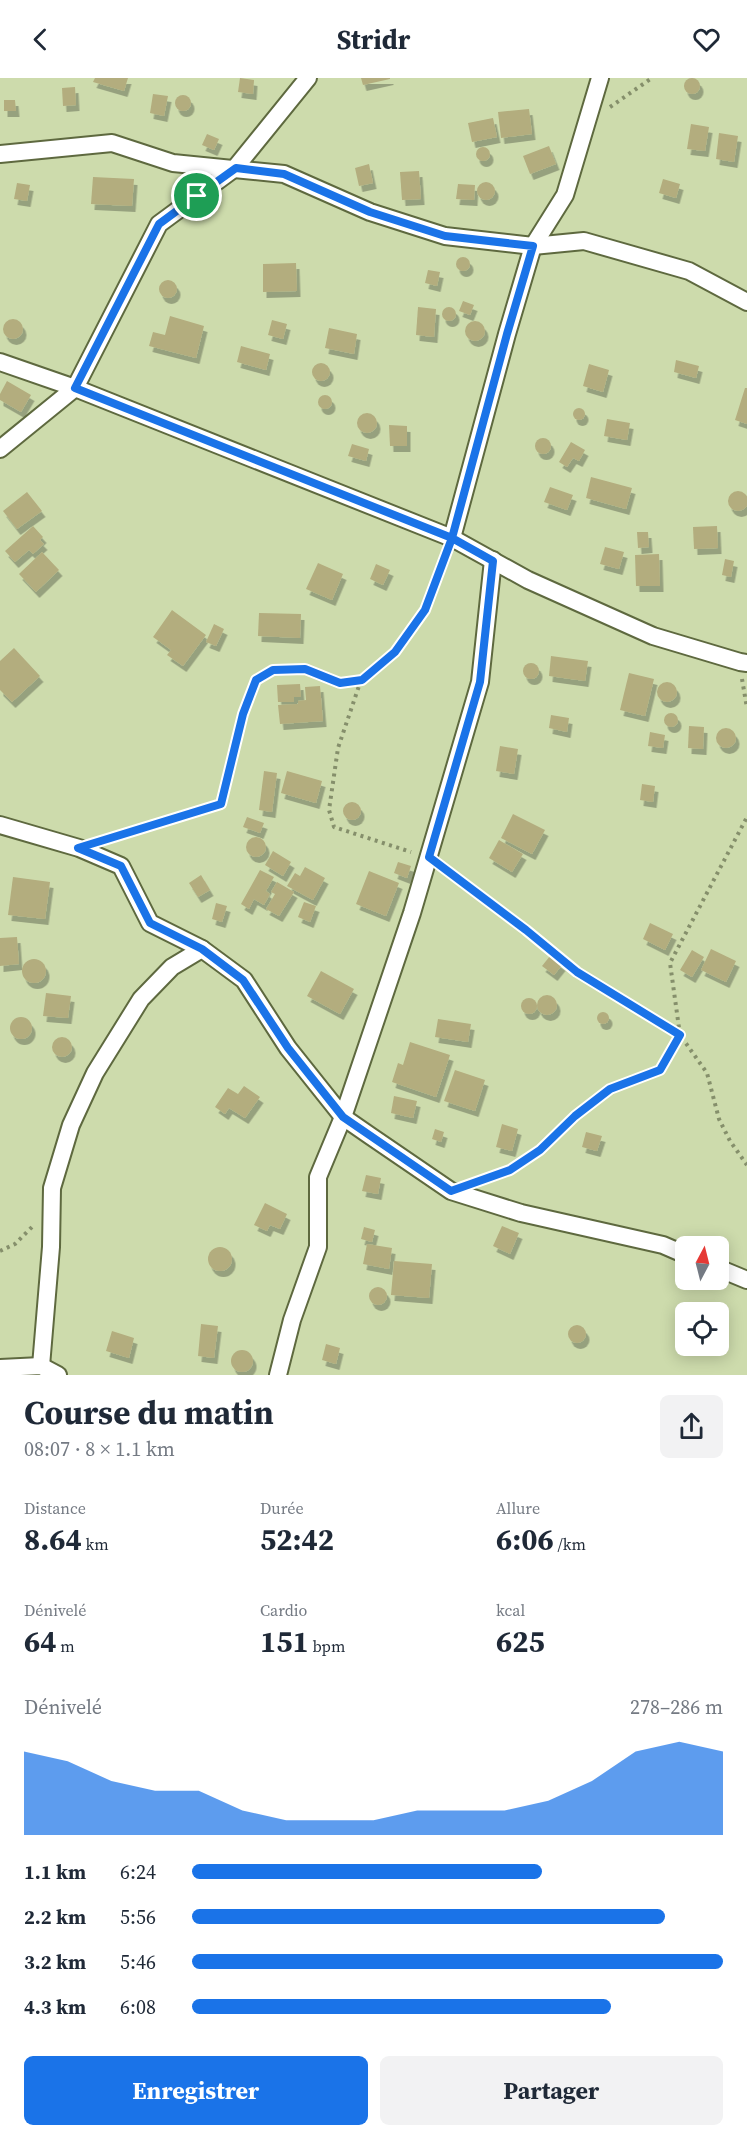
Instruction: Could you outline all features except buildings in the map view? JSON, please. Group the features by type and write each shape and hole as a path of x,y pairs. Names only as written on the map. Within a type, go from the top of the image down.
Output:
{"street":[{"path":"0,449 75,388 159,224 236,168 308,78"},
{"path":"452,538 533,246 565,195 600,78"},
{"path":"0,154 112,143 173,163 284,174 370,212 445,236 533,246 584,241 689,271 747,302"},
{"path":"0,362 75,388 452,538 528,580 653,636 747,663"},
{"path":"278,1375 292,1320 318,1247 318,1177 343,1117 412,913 480,682 493,561"},
{"path":"0,825 78,848 121,866 150,923 202,949 243,980 288,1048 343,1117 451,1191 520,1214 663,1245 675,1250"},
{"path":"41,1366 51,1247 52,1188 71,1125 94,1073 141,999 172,967 202,949"},
{"path":"729,1273 747,1280"},
{"path":"0,1368 41,1366 58,1375"}],"path":[{"path":"586,123 652,78"},
{"path":"452,538 425,610 395,652 362,680 338,747 329,810 334,827 429,857 526,930 577,972 680,1035 707,1073 719,1119 730,1141 747,1165"},
{"path":"78,848 221,804 243,714 256,680 273,670 305,669 340,683 362,680"},
{"path":"451,1191 510,1170 540,1150 575,1116 610,1089 660,1070 680,1035 670,963 747,817"}],"route":[{"path":"197,196 159,224 75,388 452,538 425,610 395,652 362,680 340,683 305,669 273,670 256,680 243,714 221,804 176,820 78,848 121,866 150,923 202,949 243,980 288,1048 343,1117 451,1191 510,1170 540,1150 575,1116 610,1089 660,1070 680,1035 577,972 526,930 429,857 480,682 493,561 452,538 533,246 445,236 370,212 284,174 236,168 197,196"}]}
